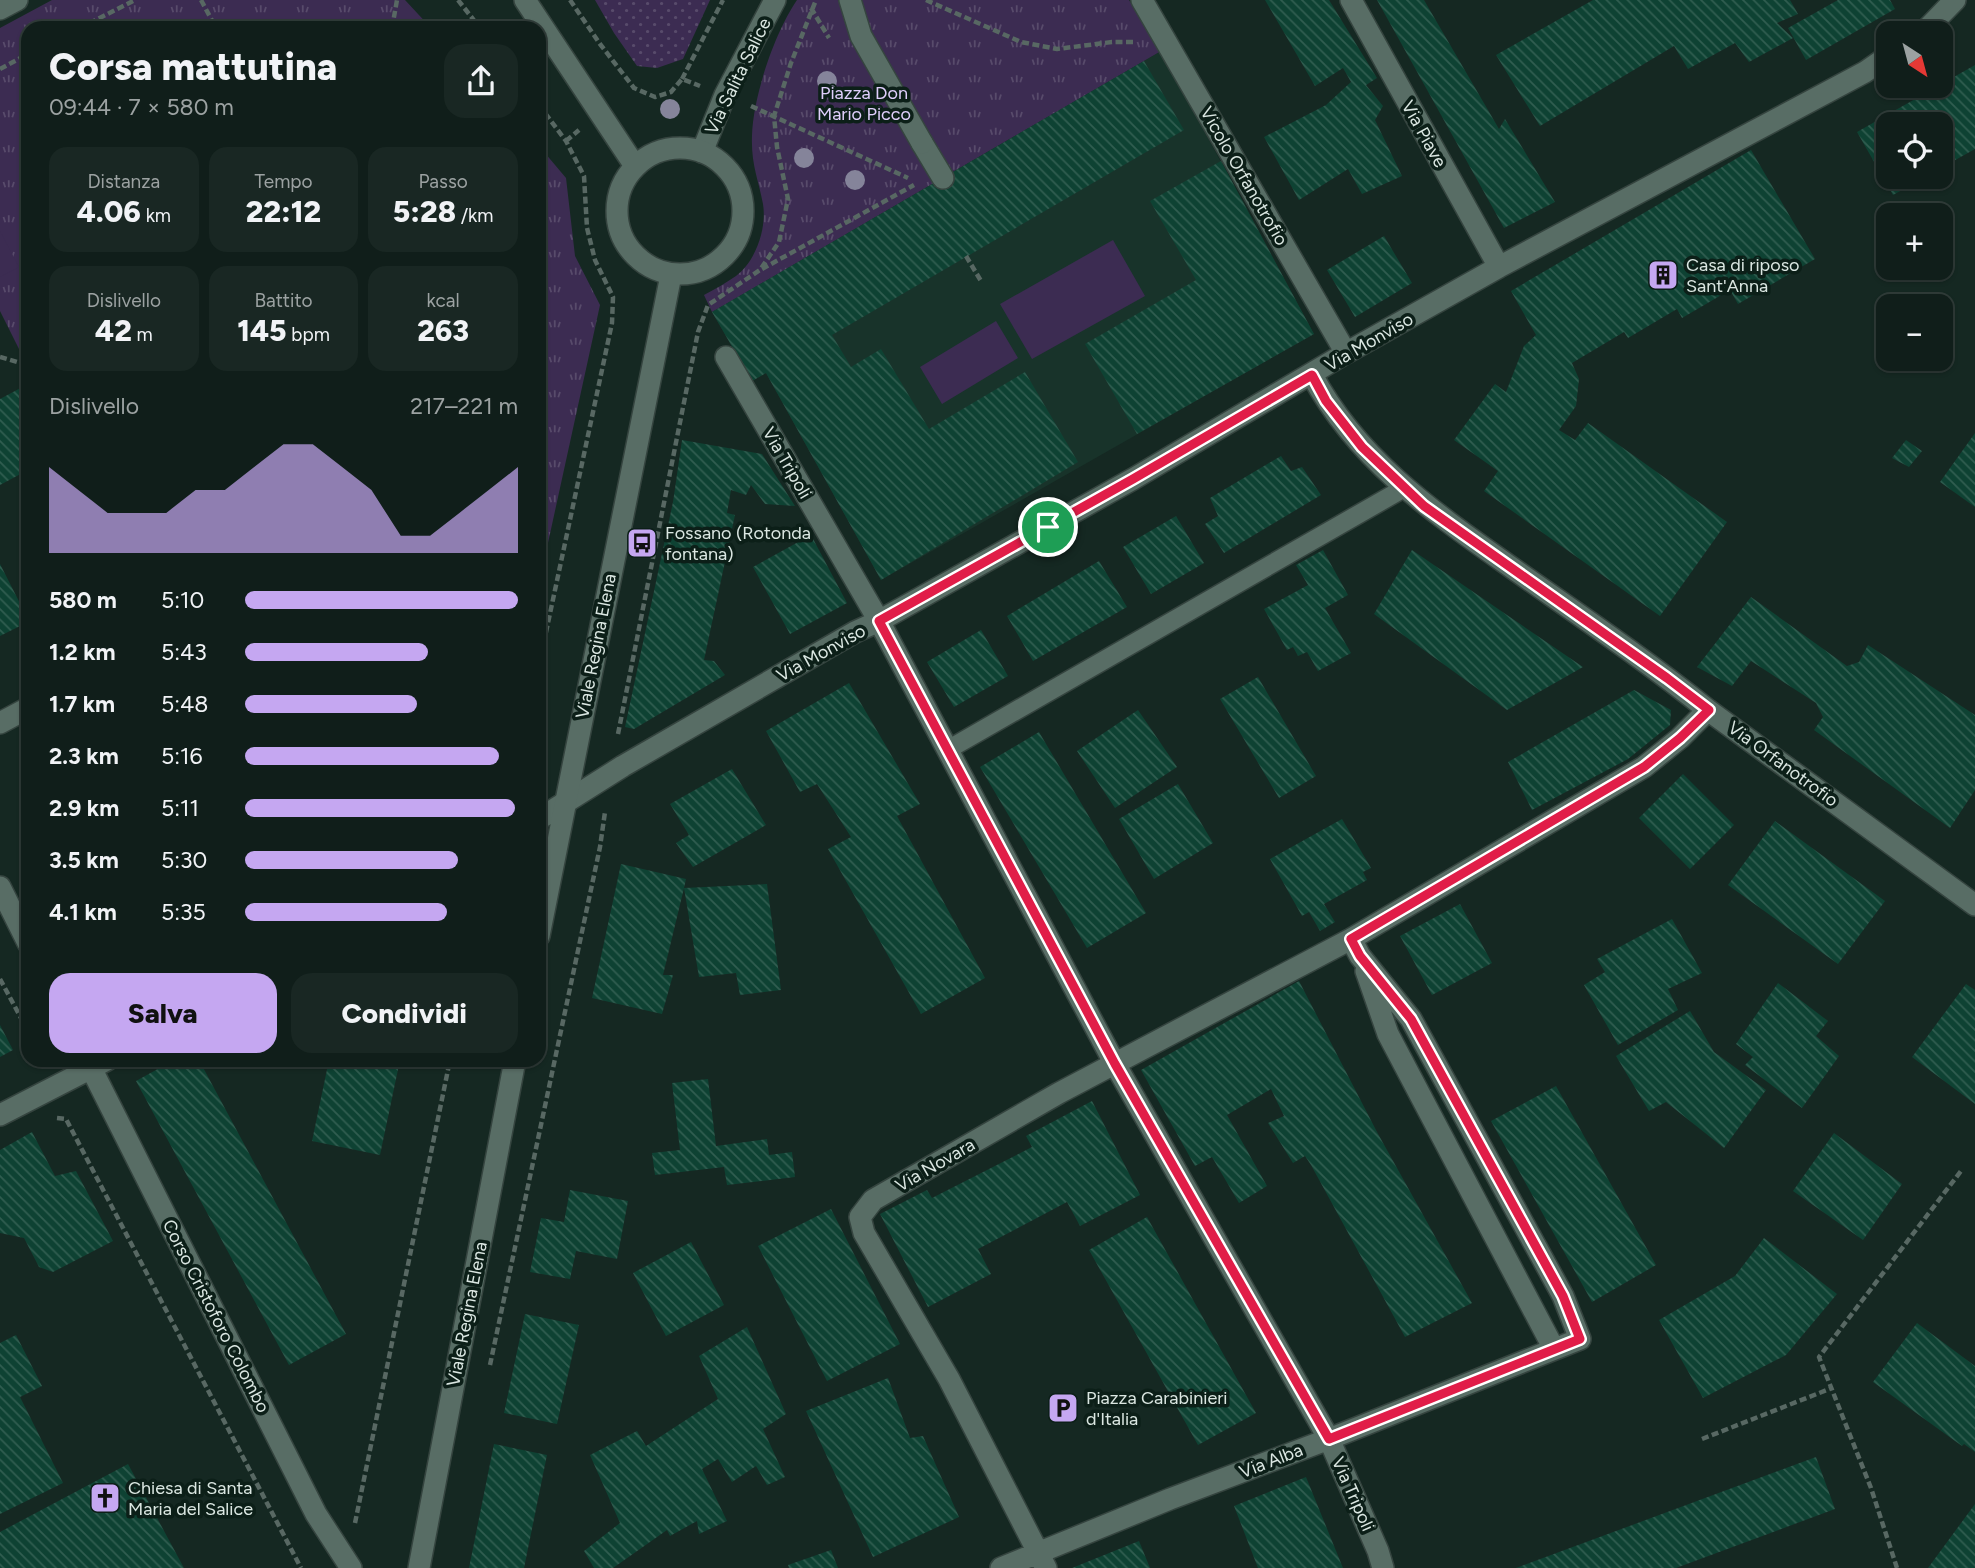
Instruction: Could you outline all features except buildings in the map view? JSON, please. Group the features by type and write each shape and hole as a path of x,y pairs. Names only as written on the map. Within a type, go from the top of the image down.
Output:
{"street":[{"path":"0,9 17,0"},
{"path":"525,0 539,21"},
{"name":"Via Salita Salice","path":"702,152 725,95 775,0"},
{"path":"850,0 861,36 940,174"},
{"name":"Vicolo Orfanotrofio","path":"1142,0 1346,353"},
{"name":"Via Piave","path":"1351,0 1499,267"},
{"path":"1935,21 1955,0"},
{"path":"546,32 635,166"},
{"name":"Via Monviso","path":"546,815 832,645 1133,479 1346,353 1499,267 1876,65"},
{"path":"685,148 702,152 719,162 732,176 741,194 743,214 739,233 730,250 715,263 697,272 671,275 638,259 625,243 618,223 617,201 624,181 635,166 652,155 668,149 685,148"},
{"name":"Viale Regina Elena","path":"546,899 671,275"},
{"name":"Via Tripoli","path":"726,357 879,621 1115,1064 1329,1439 1378,1551 1382,1568"},
{"name":"Via Orfanotrofio","path":"1312,375 1326,401 1362,447 1424,506 1667,678 1975,905"},
{"name":"Via Novara","path":"1042,1560 948,1379 864,1233 860,1217 873,1200 1059,1093 1356,947 1644,767 1709,710"},
{"path":"0,723 21,712"},
{"path":"0,887 21,929"},
{"path":"1356,947 1388,1034 1554,1349"},
{"name":"Via Alba","path":"1001,1568 1042,1560 1170,1499 1580,1339 1563,1296 1411,1019 1356,947"},
{"path":"0,1115 89,1067"},
{"name":"Corso Cristoforo Colombo","path":"96,1067 316,1514 345,1566"},
{"name":"Viale Regina Elena","path":"419,1568 514,1067"}],"lane":[{"path":"949,749 1406,487"}],"path":[{"path":"94,21 135,0"},
{"path":"201,0 212,21"},
{"path":"393,21 397,0"},
{"path":"458,0 474,21"},
{"path":"682,79 723,0"},
{"path":"760,270 779,242 788,199 777,147 774,116 790,62 816,0"},
{"path":"926,0 1021,43 1057,49 1112,42 1168,43"},
{"path":"0,69 21,58"},
{"path":"546,114 566,141 584,176 587,228 595,260 613,297 608,344 546,635"},
{"path":"489,1370 600,847 610,775 698,332 708,305 760,270 940,174"},
{"path":"966,256 981,281"},
{"path":"0,357 21,363"},
{"path":"0,979 21,1018"},
{"path":"345,1566 449,1067"},
{"path":"32,1098 40,1117 66,1119 301,1568"},
{"path":"1897,1568 1871,1488 1819,1357 1961,1171"},
{"path":"1702,1439 1832,1388"}],"shaded area":[{"path":"1161,51 1314,334 881,580 766,373 752,381 712,312"}],"green space":[{"path":"52,0 405,0 424,21 21,21 21,353 0,311 0,28"},
{"path":"595,0 710,0 683,59 657,68 637,66"},
{"name":"Piazza Don Mario Picco","path":"797,0 1129,0 1161,51 712,312 704,295 743,270 754,253 761,233 764,213 753,155 753,120 773,47"},
{"path":"546,154 566,178 575,256 600,305 546,552"},
{"path":"0,231 19,267 0,277"},
{"path":"1113,240 1145,296 1032,359 1000,304"},
{"path":"996,321 1018,358 942,404 920,367"}],"place":[{"name":"Casa di riposo Sant'Anna","path":"1663,275"},
{"name":"Fossano (Rotonda fontana)","path":"642,543"},
{"name":"Piazza Carabinieri d'Italia","path":"1063,1408"},
{"name":"Chiesa di Santa Maria del Salice","path":"105,1498"}],"route":[{"path":"1312,375 1326,401 1362,447 1424,506 1709,710 1644,767 1351,939 1360,956 1411,1019 1563,1296 1580,1339 1329,1439 1115,1064 879,621 1048,527 1312,375"}]}
